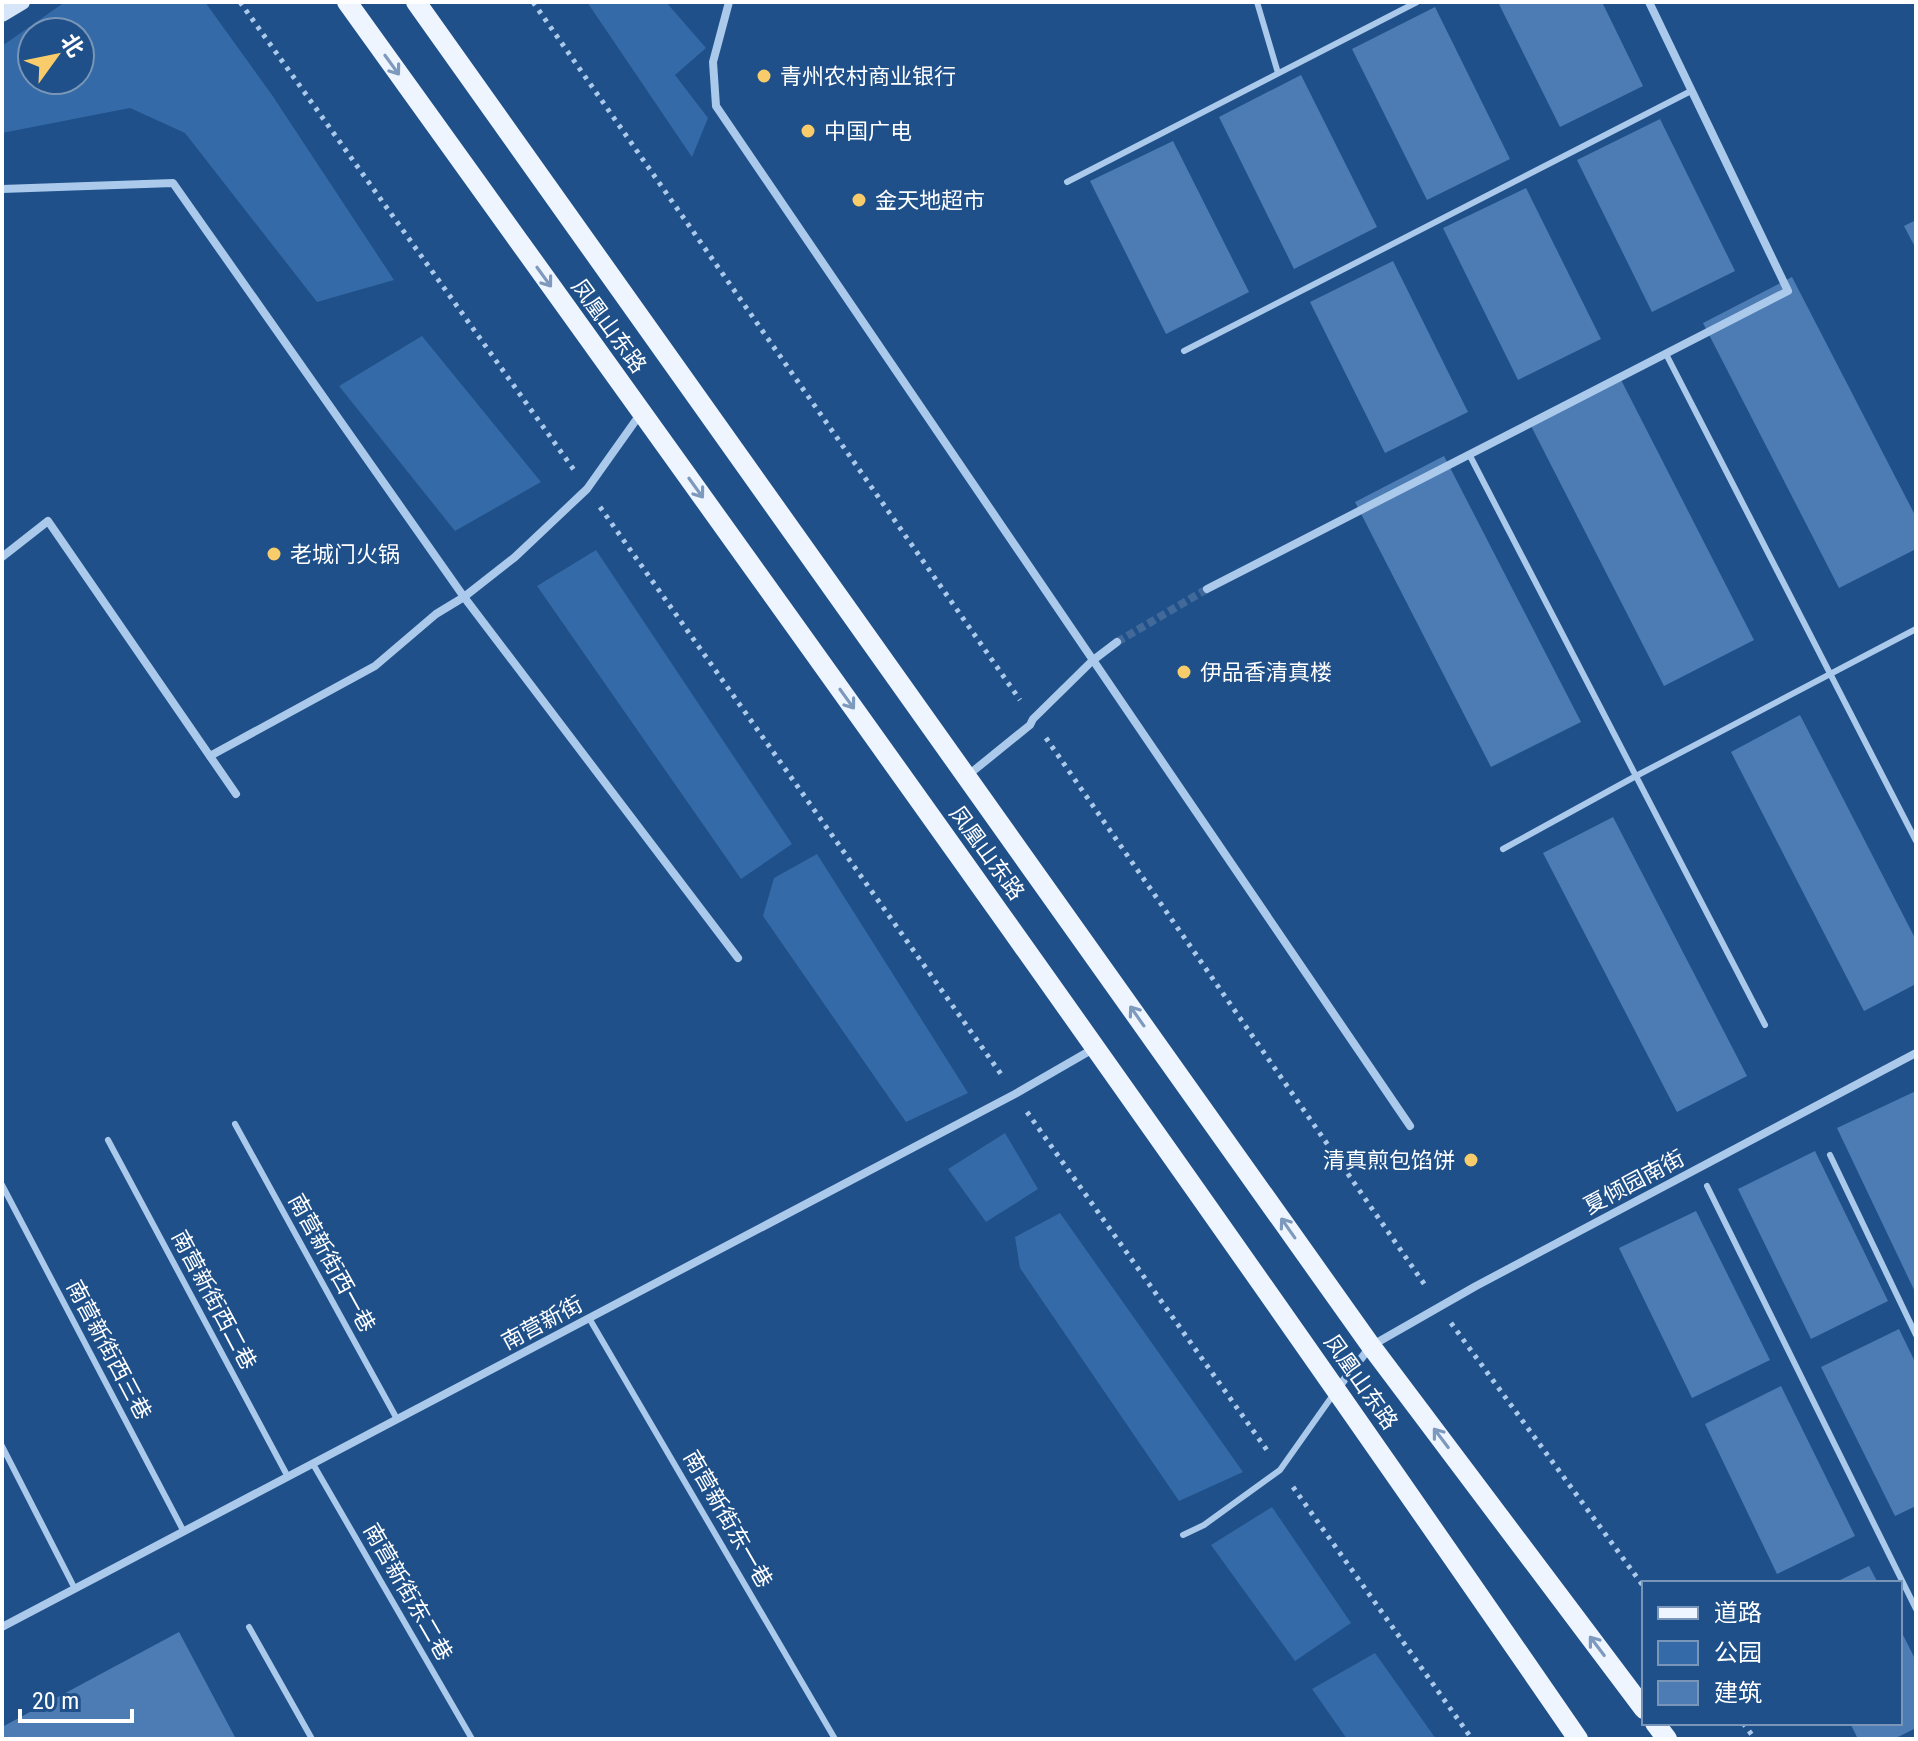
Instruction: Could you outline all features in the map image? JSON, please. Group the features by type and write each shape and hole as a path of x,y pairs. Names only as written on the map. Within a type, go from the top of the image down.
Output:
{"main road":[{"path":"2,14 22,2"},
{"name":"凤凰山东路","path":"347,2 1097,1047 1578,1739"},
{"name":"凤凰山东路","path":"416,2 1371,1346 1642,1706"}],"street":[{"path":"729,2 713,62 716,106 1410,1126"},
{"path":"1207,589 1788,291 1649,2"},
{"path":"2,189 173,183 464,597 738,958"},
{"path":"210,756 375,666 436,614 464,597 515,557 587,489 641,412"},
{"path":"2,557 48,521 236,794"},
{"path":"967,776 1030,725 1092,661 1117,642"},
{"name":"南营新街","path":"2,1627 1015,1094 1097,1047"},
{"name":"夏倾园南街","path":"1371,1346 1440,1306 1916,1053"},
{"path":"1337,1389 1371,1346"}],"lane":[{"path":"1257,2 1278,73"},
{"path":"1067,182 1417,2"},
{"path":"1184,351 1691,91"},
{"path":"1666,354 1916,841"},
{"path":"1469,454 1765,1025"},
{"path":"1503,849 1916,629"},
{"name":"南营新街西一巷","path":"235,1124 397,1419"},
{"name":"南营新街西二巷","path":"108,1140 288,1477"},
{"path":"1830,1155 1916,1335"},
{"name":"南营新街西三巷","path":"2,1185 184,1532"},
{"path":"1707,1186 1916,1609"},
{"name":"南营新街东一巷","path":"589,1318 835,1739"},
{"path":"1183,1535 1204,1525 1280,1470 1337,1389"},
{"path":"2,1446 75,1589"},
{"name":"南营新街东二巷","path":"313,1464 472,1739"},
{"path":"249,1627 312,1739"}],"path":[{"path":"240,2 1472,1739"},
{"path":"533,2 1440,1306 1642,1584"}],"green space":[{"path":"70,2 205,2 272,95 394,280 317,302 185,133 130,108 2,133 2,46 16,36 16,96 96,96 96,16 45,16"},
{"path":"587,2 666,2 706,48 675,75 708,118 692,157"},
{"path":"422,336 541,482 455,531 339,386"},
{"path":"596,550 792,844 741,879 537,586"},
{"path":"817,854 968,1093 906,1122 763,916 774,878"},
{"path":"1005,1133 1038,1189 986,1222 948,1169"},
{"path":"1060,1213 1243,1472 1179,1501 1020,1268 1015,1237"},
{"path":"1272,1507 1351,1623 1295,1661 1211,1545"},
{"path":"1375,1653 1436,1739 1347,1739 1312,1689"}],"building":[{"path":"1498,2 1602,2 1643,86 1560,127"},
{"path":"1435,7 1510,159 1427,200 1352,49"},
{"path":"1301,75 1377,227 1294,269 1219,117"},
{"path":"1660,119 1735,271 1652,312 1577,160"},
{"path":"1173,141 1249,292 1166,334 1090,181"},
{"path":"1526,188 1601,339 1518,380 1443,228"},
{"path":"1916,220 1916,249 1904,226"},
{"path":"1393,261 1468,412 1385,453 1310,302"},
{"path":"1792,277 1916,517 1916,549 1839,588 1703,323"},
{"path":"1618,374 1754,640 1664,686 1528,420"},
{"path":"1444,456 1581,722 1491,767 1355,502"},
{"path":"1800,715 1916,940 1916,984 1864,1011 1731,752"},
{"path":"1613,817 1747,1076 1677,1112 1543,853"},
{"path":"1916,1091 1916,1294 1837,1128"},
{"path":"1815,1151 1888,1301 1811,1339 1738,1189"},
{"path":"1696,1211 1770,1360 1692,1398 1619,1248"},
{"path":"1899,1329 1916,1364 1916,1506 1895,1516 1821,1367"},
{"path":"1781,1386 1855,1536 1777,1574 1705,1424"},
{"path":"1869,1566 1877,1581 1838,1581"},
{"path":"179,1632 236,1739 2,1739 2,1727"},
{"path":"1902,1633 1916,1661 1916,1728 1894,1739 1858,1739 1851,1725 1902,1725"}],"tunnel":[{"path":"1117,642 1207,589"}],"place":[{"name":"青州农村商业银行","path":"764,76"},
{"name":"中国广电","path":"808,131"},
{"name":"金天地超市","path":"859,200"},
{"name":"老城门火锅","path":"274,554"},
{"name":"伊品香清真楼","path":"1184,672"},
{"name":"清真煎包馅饼","path":"1471,1160"}]}
